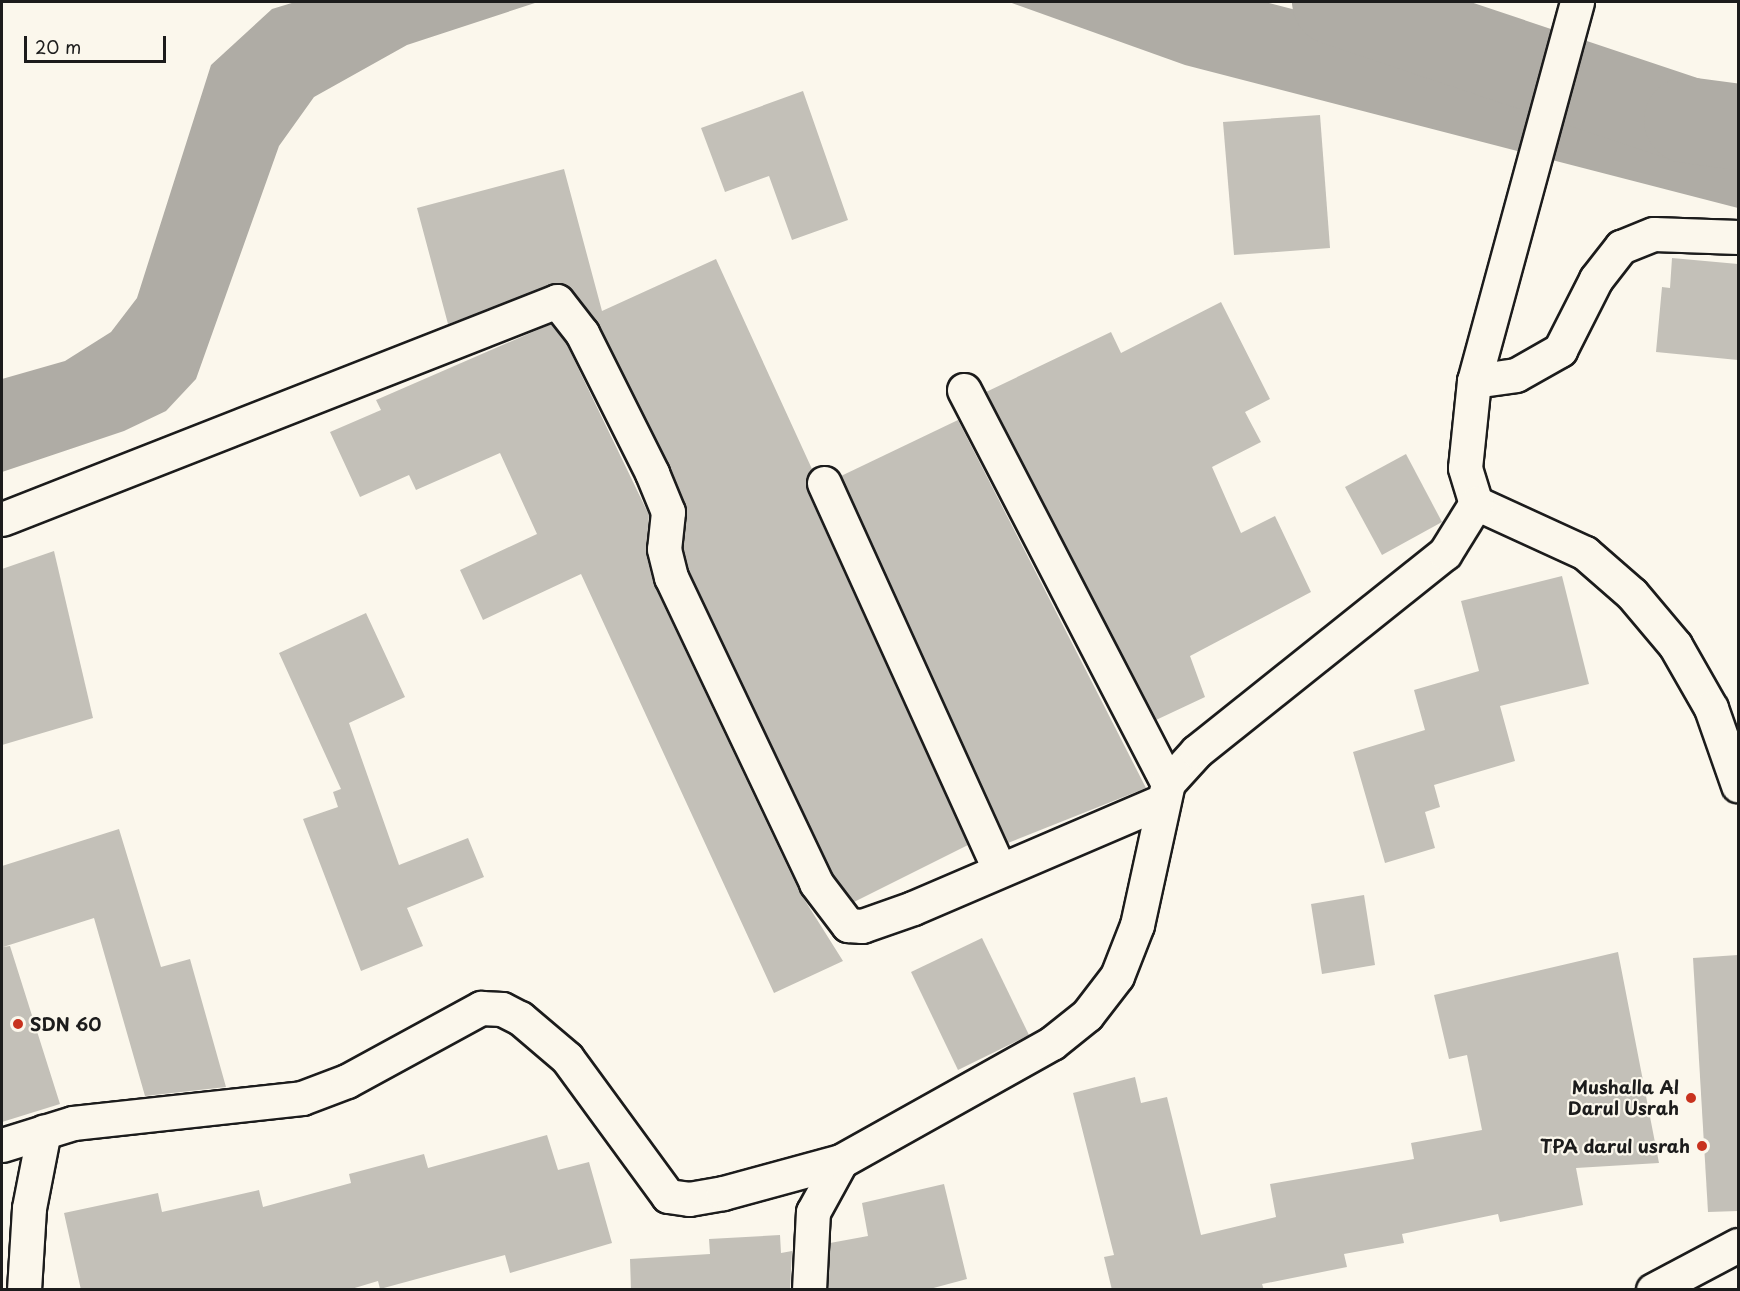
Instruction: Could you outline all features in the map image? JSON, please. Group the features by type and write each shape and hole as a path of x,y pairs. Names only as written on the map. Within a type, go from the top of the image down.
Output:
{"street":[{"path":"1577,2 1522,194 1474,381 1465,468 1476,503 1585,553 1632,594 1680,654 1711,708 1738,785"},
{"path":"1474,381 1516,375 1560,350 1596,279 1621,247 1654,234 1738,237"},
{"path":"2,519 557,301 582,333 652,473 668,512 664,549 671,577 816,883 837,915 848,925 862,926 999,868 1164,792 1197,751 1445,553 1476,503"},
{"path":"2,1145 73,1123 302,1098 347,1081 462,1016 482,1008 502,1009 567,1058 668,1196 690,1199 723,1193 841,1161 1052,1043 1087,1015 1117,976 1137,925 1164,792 964,390"},
{"path":"824,483 999,868"},
{"path":"24,1290 29,1208 44,1131"},
{"path":"809,1290 813,1212 841,1161"},
{"path":"1653,1290 1738,1245"}],"shaded area":[{"path":"295,2 538,2 407,45 314,97 279,146 196,379 166,411 124,431 2,472 2,379 65,361 111,332 137,298 211,65 272,9"},
{"path":"1009,2 1265,2 1738,125 1738,208 1185,65"}],"building":[{"path":"803,91 848,220 792,240 769,176 725,192 701,128"},
{"path":"1320,115 1330,248 1234,255 1223,122"},
{"path":"564,169 602,311 716,259 812,469 807,491 968,845 854,902 832,873 689,571 683,548 685,505 597,321 561,283 448,324 417,208"},
{"path":"1672,258 1738,264 1738,360 1656,352 1662,287 1670,288"},
{"path":"1221,302 1270,399 1245,412 1261,442 1212,467 1241,533 1275,516 1311,592 1190,656 1205,697 1156,720 986,392 1111,332 1121,353"},
{"path":"551,324 566,343 649,515 646,553 654,585 799,891 843,961 774,993 581,574 483,620 460,570 537,534 500,453 416,490 409,475 360,497 330,432 381,410 376,400"},
{"path":"958,420 1146,788 1008,843 841,476"},
{"path":"1406,454 1442,522 1382,555 1345,487"},
{"path":"54,551 93,718 2,745 2,569"},
{"path":"1562,576 1589,684 1500,706 1515,761 1434,785 1440,807 1425,812 1435,848 1385,863 1353,752 1425,730 1414,690 1479,671 1461,601"},
{"path":"366,613 405,697 349,723 399,865 468,838 484,877 407,908 423,946 361,971 303,819 338,807 333,792 341,789 279,653"},
{"path":"119,829 161,967 190,959 226,1087 145,1096 94,918 3,947 10,946 60,1104 2,1122 2,866"},
{"path":"1364,895 1375,965 1322,974 1311,904"},
{"path":"982,938 1029,1035 958,1070 911,972"},
{"path":"1618,952 1659,1163 1576,1168 1583,1205 1500,1222 1498,1214 1402,1234 1404,1243 1344,1254 1347,1267 1262,1284 1264,1290 1112,1290 1104,1257 1114,1255 1073,1093 1135,1077 1141,1103 1167,1097 1201,1235 1276,1217 1270,1184 1414,1159 1411,1143 1482,1130 1467,1055 1449,1059 1434,995"},
{"path":"1738,955 1738,1211 1708,1212 1693,958"},
{"path":"547,1135 558,1170 589,1162 612,1243 510,1273 505,1255 380,1289 378,1281 348,1290 81,1290 64,1213 158,1193 162,1212 259,1190 263,1207 351,1183 349,1174 424,1154 428,1168"},
{"path":"944,1184 967,1279 926,1290 828,1290 830,1243 868,1236 862,1203"},
{"path":"780,1235 781,1253 792,1251 790,1290 631,1290 630,1259 710,1254 709,1239"}],"waterway":[{"path":"1335,2 1687,120 1738,127"}],"place":[{"name":"SDN 60","path":"18,1024"},
{"name":"Mushalla Al Darul Usrah","path":"1691,1098"},
{"name":"TPA darul usrah","path":"1702,1146"}]}
